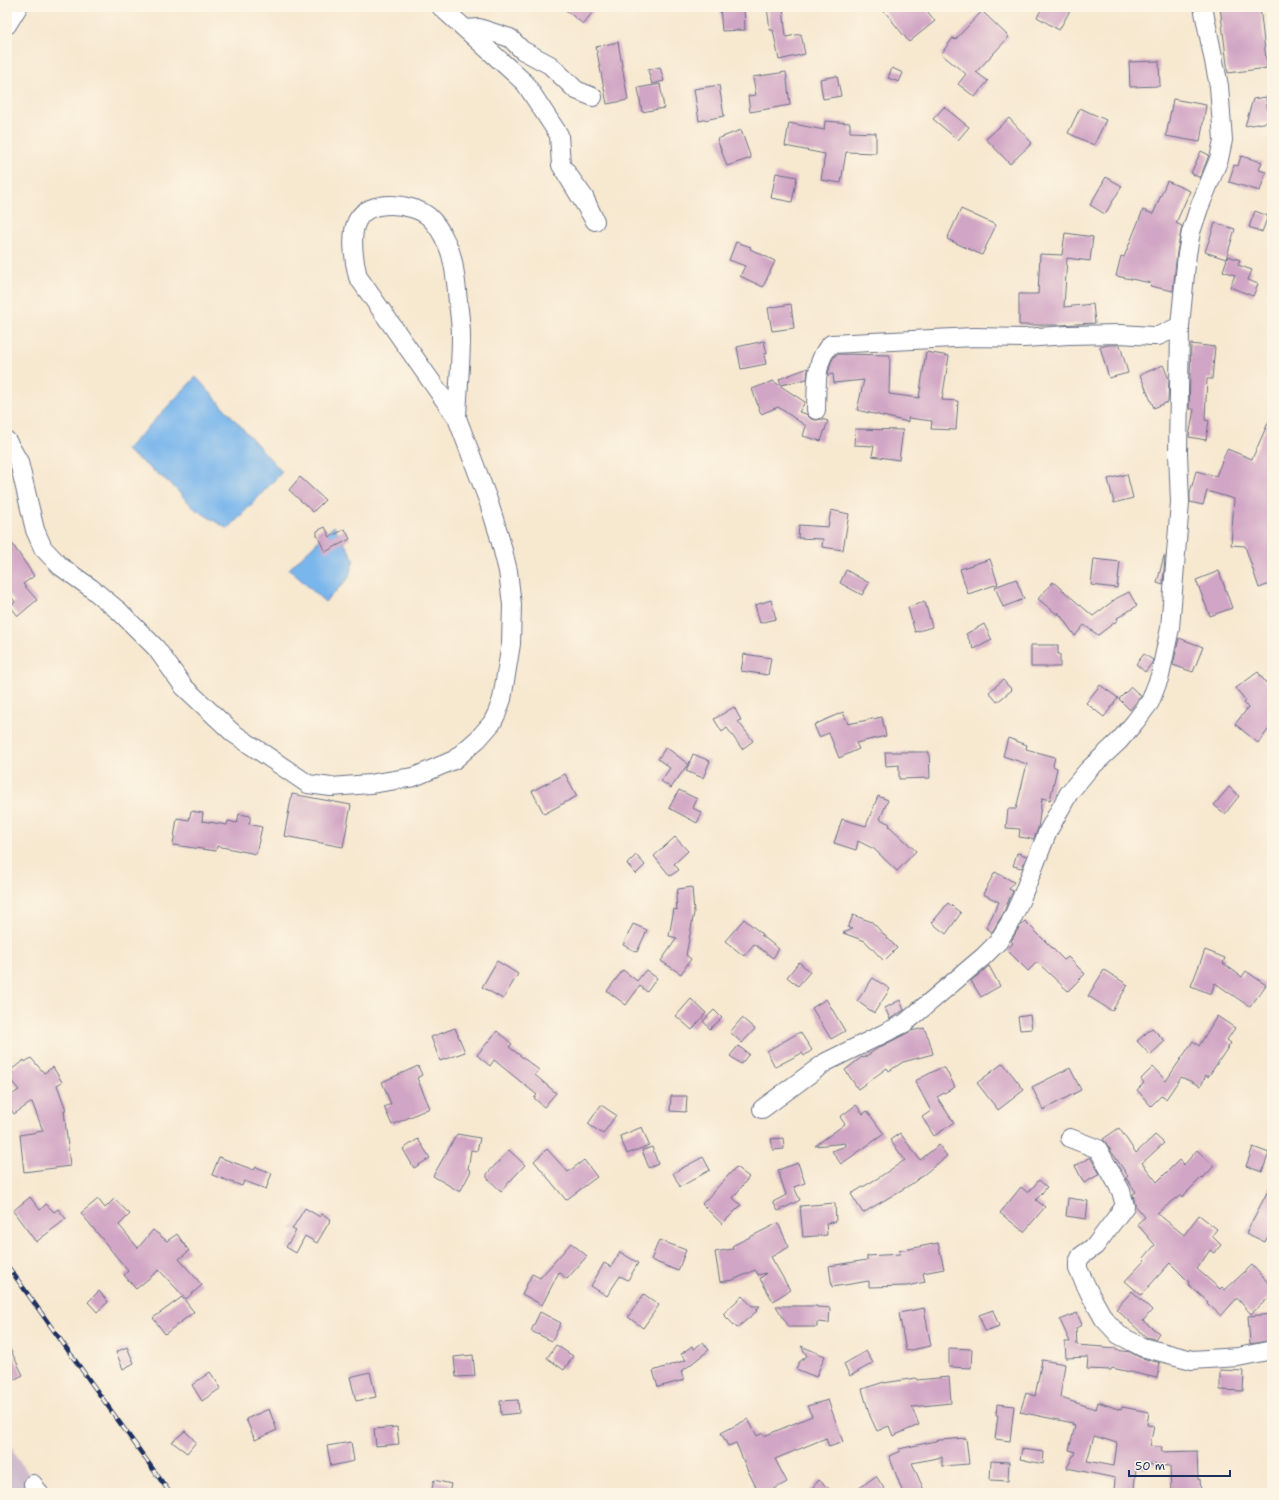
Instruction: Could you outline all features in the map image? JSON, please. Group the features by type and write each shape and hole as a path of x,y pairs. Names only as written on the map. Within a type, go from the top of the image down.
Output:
{"street":[{"path":"7,25 18,7"},
{"path":"441,7 525,83 559,135 561,165"},
{"path":"762,1109 826,1062 905,1023 983,957 998,942 1012,919 1048,831 1068,793 1088,770 1119,742 1150,702 1160,676 1167,648 1174,582 1180,502 1178,453 1180,326 1187,254 1191,232 1219,159 1223,140 1219,86 1203,7"},
{"path":"466,29 479,28 510,38 522,50 550,65 576,90 593,97"},
{"path":"7,441 19,462 35,530 44,548 60,566 91,588 120,612 156,648 184,688 233,732 308,784 331,787 370,784 414,777 454,760 478,739 492,723 497,713 505,684 511,644 512,605 508,571 488,500 457,418 358,277 355,264 354,237 357,222 366,211 383,204 403,206 428,216 440,231 448,245 454,265 461,335 457,418"},
{"path":"816,410 818,372 821,359 831,344 974,337 1024,338 1120,334 1158,336 1180,326"},
{"path":"1070,1138 1098,1149 1121,1191 1125,1206 1095,1246 1081,1256 1078,1262 1078,1269 1091,1296 1104,1319 1119,1335 1142,1347 1192,1360 1238,1356 1272,1350"}],"shaded area":[{"path":"7,1429 14,1453 42,1493 7,1493"}],"water":[{"path":"196,377 282,472 228,529 195,509 170,483 126,450"},
{"path":"334,526 354,559 348,579 325,602 289,569"}],"building":[{"path":"562,7 597,7 583,24"},
{"path":"720,7 744,7 745,30 722,31"},
{"path":"767,7 783,7 786,37 801,34 805,54 779,60 773,30 770,30"},
{"path":"881,7 924,7 935,21 909,42"},
{"path":"1043,7 1072,7 1059,30 1037,17"},
{"path":"1220,7 1260,7 1267,68 1228,73"},
{"path":"982,11 1009,37 976,72 988,81 975,97 958,84 966,74 941,54 953,38 955,40"},
{"path":"618,42 628,100 607,104 596,47"},
{"path":"1159,61 1160,86 1130,87 1129,62"},
{"path":"660,67 664,81 652,84 648,70"},
{"path":"892,68 903,73 899,82 888,78"},
{"path":"786,72 790,105 750,112 748,96 756,95 753,77"},
{"path":"837,76 841,96 823,99 820,79"},
{"path":"660,84 664,108 642,112 638,88"},
{"path":"719,85 724,116 699,121 694,89"},
{"path":"1266,97 1269,122 1245,126 1253,99"},
{"path":"1173,99 1206,105 1200,142 1166,136"},
{"path":"944,107 969,127 958,140 933,119"},
{"path":"1080,108 1106,120 1094,145 1068,133"},
{"path":"1009,118 1032,143 1010,164 986,139"},
{"path":"825,121 850,123 850,132 876,133 876,153 846,152 841,183 821,180 825,154 785,146 789,123 824,130"},
{"path":"741,130 751,158 727,166 717,139"},
{"path":"1201,151 1209,155 1200,178 1191,173"},
{"path":"1241,156 1262,162 1259,170 1266,172 1260,191 1229,182 1234,165 1238,166"},
{"path":"776,173 797,177 792,202 771,198"},
{"path":"1106,177 1122,186 1105,214 1090,205"},
{"path":"1167,181 1190,191 1176,223 1182,226 1177,252 1173,291 1150,286 1151,283 1116,276 1121,256 1124,257 1143,210 1153,214"},
{"path":"961,209 996,225 982,255 947,239"},
{"path":"1255,211 1268,216 1262,232 1249,227"},
{"path":"1215,223 1235,229 1226,259 1205,252"},
{"path":"1065,233 1093,237 1090,261 1067,258 1064,307 1093,304 1095,323 1019,325 1019,294 1038,294 1040,254 1062,255"},
{"path":"736,242 751,247 750,249 775,261 763,287 740,276 745,266 729,260"},
{"path":"1228,256 1240,260 1238,265 1252,270 1248,280 1258,284 1253,296 1230,287 1235,275 1223,271"},
{"path":"791,304 794,328 772,331 768,308"},
{"path":"764,341 767,354 764,354 766,364 741,369 737,347"},
{"path":"1191,344 1215,347 1212,379 1207,379 1205,420 1209,421 1206,440 1189,437 1194,409 1189,409"},
{"path":"1120,345 1128,373 1109,378 1100,347"},
{"path":"926,352 949,356 942,400 958,401 956,430 931,429 932,421 908,418 908,422 857,410 864,380 834,383 833,374 828,375 831,362 836,354 890,355 889,394 919,398"},
{"path":"1163,365 1169,379 1168,402 1154,408 1140,375"},
{"path":"808,368 807,379 781,385 779,379"},
{"path":"773,381 805,402 799,412 806,414 811,419 822,419 828,421 821,441 803,436 806,426 778,407 761,414 752,389"},
{"path":"1272,414 1272,583 1259,588 1245,546 1231,545 1234,499 1207,491 1203,505 1190,502 1190,493 1196,471 1216,476 1227,449 1252,459"},
{"path":"855,429 903,430 899,460 872,456 874,446 854,445"},
{"path":"1127,474 1133,498 1114,503 1108,479"},
{"path":"300,477 325,500 313,512 289,490"},
{"path":"831,510 849,514 843,550 822,547 823,539 798,538 799,525 828,527"},
{"path":"325,527 330,537 345,529 350,539 325,552 317,535 317,531"},
{"path":"7,536 34,576 23,584 37,600 18,616 10,606 15,602 7,591"},
{"path":"1165,556 1163,585 1157,583"},
{"path":"990,559 998,584 968,594 960,569"},
{"path":"1094,559 1120,562 1117,588 1091,585"},
{"path":"846,570 869,583 862,595 840,583"},
{"path":"1219,571 1232,608 1210,616 1196,580"},
{"path":"1016,579 1024,599 1003,607 995,587"},
{"path":"1053,582 1093,616 1117,598 1129,592 1137,606 1117,618 1118,620 1098,635 1084,625 1075,636 1058,612 1058,615 1038,599"},
{"path":"771,600 776,619 760,623 755,605"},
{"path":"925,602 932,627 915,632 908,607"},
{"path":"984,624 992,640 974,649 966,634"},
{"path":"1179,638 1203,647 1193,672 1173,665"},
{"path":"1031,645 1058,645 1060,667 1031,667"},
{"path":"744,654 771,658 768,675 741,671"},
{"path":"1144,654 1153,660 1145,672 1136,664"},
{"path":"1258,672 1266,683 1272,677 1272,725 1258,743 1235,724 1248,708 1244,703 1246,701 1236,688"},
{"path":"1003,680 1012,690 997,702 989,692"},
{"path":"1100,685 1118,698 1104,717 1086,703"},
{"path":"1131,687 1141,696 1130,710 1119,699"},
{"path":"734,707 741,720 738,721 753,741 742,749 727,728 722,732 714,719"},
{"path":"843,712 848,724 882,717 886,736 856,743 859,749 839,758 829,733 819,737 814,725"},
{"path":"1008,738 1027,745 1026,749 1055,757 1053,766 1057,768 1050,800 1042,798 1038,828 1034,839 1019,837 1020,829 1006,828 1008,809 1016,809 1027,764 1003,756"},
{"path":"666,747 688,764 671,788 661,781 670,768 658,759"},
{"path":"885,752 929,752 930,778 899,779 899,765 886,766"},
{"path":"693,754 710,761 703,778 686,771"},
{"path":"565,774 577,796 544,814 532,791"},
{"path":"1229,787 1239,796 1225,814 1214,805"},
{"path":"679,790 697,799 693,808 702,813 697,823 669,808"},
{"path":"292,794 351,805 343,847 284,836"},
{"path":"878,796 888,800 880,819 890,824 889,826 916,851 897,871 874,849 858,841 856,850 834,843 842,819 866,826"},
{"path":"191,811 203,813 202,821 227,825 228,821 237,823 239,814 251,816 249,824 262,827 256,854 217,846 216,851 173,845 177,818 189,820"},
{"path":"675,837 688,851 674,864 679,870 670,876 654,856"},
{"path":"1017,853 1027,856 1022,868 1013,866"},
{"path":"636,855 645,865 636,874 627,864"},
{"path":"995,872 1014,882 1009,889 1013,891 1003,914 992,932 986,928 999,902 983,894"},
{"path":"692,887 694,913 686,955 691,959 681,974 661,961 677,938 669,936 674,909 677,910 676,897 678,889"},
{"path":"948,903 961,913 946,934 932,923"},
{"path":"853,915 872,922 897,948 884,961 865,941 843,933 853,929 848,928"},
{"path":"744,919 779,949 773,958 754,944 744,956 725,941"},
{"path":"1025,921 1064,960 1068,957 1085,974 1068,991 1037,962 1028,971 1007,950 1013,943 1011,941 1020,926"},
{"path":"633,924 647,930 637,952 623,945"},
{"path":"1205,950 1225,958 1223,963 1242,977 1246,971 1266,985 1250,1007 1215,983 1211,994 1191,986"},
{"path":"497,961 518,974 503,999 482,987"},
{"path":"799,962 810,972 798,986 787,977"},
{"path":"989,966 1000,986 981,997 971,981"},
{"path":"623,970 637,981 646,970 657,978 647,992 640,986 626,1005 607,991"},
{"path":"1104,970 1128,985 1112,1011 1088,996"},
{"path":"873,978 890,989 874,1013 857,1001"},
{"path":"691,999 706,1013 692,1030 676,1016"},
{"path":"826,999 845,1031 831,1039 812,1008"},
{"path":"900,1000 904,1010 890,1019 885,1008"},
{"path":"714,1010 722,1018 710,1029 703,1021"},
{"path":"1030,1015 1032,1029 1020,1030 1018,1017"},
{"path":"1217,1016 1235,1028 1227,1040 1231,1043 1208,1077 1206,1075 1201,1086 1181,1077 1166,1099 1161,1096 1151,1106 1137,1090 1144,1083 1141,1079 1153,1067 1166,1081 1193,1041 1199,1046"},
{"path":"742,1018 755,1029 742,1043 730,1032"},
{"path":"455,1028 465,1052 440,1061 431,1037"},
{"path":"924,1028 933,1054 903,1062 889,1071 887,1068 858,1089 845,1070 862,1057 863,1058 880,1047 911,1031"},
{"path":"1152,1028 1165,1041 1150,1055 1137,1041"},
{"path":"497,1031 512,1044 509,1047 539,1070 535,1075 556,1093 544,1107 534,1098 537,1095 494,1060 490,1066 477,1055"},
{"path":"800,1032 812,1050 804,1056 802,1053 775,1067 767,1051"},
{"path":"738,1046 749,1054 741,1064 730,1056"},
{"path":"31,1058 44,1073 53,1067 62,1082 57,1085 66,1110 64,1110 70,1166 24,1172 20,1135 43,1131 32,1102 14,1114 7,1104 7,1098 19,1090 8,1077 13,1073 11,1070 24,1060 25,1062"},
{"path":"1003,1063 1024,1090 998,1110 977,1083"},
{"path":"418,1066 422,1075 417,1078 430,1108 392,1125 384,1107 391,1104 382,1082"},
{"path":"940,1068 945,1068 955,1087 937,1097 954,1123 934,1136 922,1117 931,1111 915,1081"},
{"path":"1070,1068 1081,1090 1043,1110 1032,1087"},
{"path":"671,1096 687,1096 686,1112 670,1111"},
{"path":"601,1105 616,1115 603,1134 588,1124"},
{"path":"856,1105 863,1114 867,1111 884,1134 841,1164 832,1151 846,1146 846,1143 815,1146 845,1124 840,1117"},
{"path":"642,1127 649,1145 627,1154 620,1136"},
{"path":"1119,1128 1136,1153 1155,1135 1164,1143 1142,1163 1157,1182 1179,1160 1184,1165 1197,1150 1214,1166 1182,1197 1181,1195 1157,1213 1184,1235 1199,1215 1217,1229 1212,1236 1221,1245 1214,1253 1210,1250 1197,1269 1220,1289 1222,1287 1225,1290 1252,1265 1272,1287 1272,1295 1251,1314 1237,1298 1221,1316 1188,1284 1189,1282 1170,1263 1141,1295 1125,1281 1145,1260 1143,1259 1155,1245 1137,1224 1145,1217 1135,1205 1133,1194 1136,1192 1126,1178 1128,1176 1103,1139"},
{"path":"900,1133 920,1160 939,1145 947,1156 913,1183 863,1213 851,1194 905,1160 890,1140"},
{"path":"457,1134 480,1138 477,1151 471,1150 468,1169 471,1171 460,1192 433,1176"},
{"path":"783,1138 784,1149 773,1150 771,1139"},
{"path":"418,1139 430,1158 414,1168 403,1149"},
{"path":"652,1147 658,1164 649,1168 642,1150"},
{"path":"1253,1147 1269,1153 1262,1172 1246,1166"},
{"path":"547,1149 568,1172 584,1160 597,1177 566,1200 534,1161"},
{"path":"509,1150 525,1165 501,1191 487,1178 487,1174"},
{"path":"219,1157 254,1170 256,1167 272,1173 266,1189 244,1181 242,1186 212,1175"},
{"path":"703,1157 710,1170 680,1187 673,1173"},
{"path":"1090,1157 1100,1174 1084,1183 1075,1166"},
{"path":"798,1163 805,1183 794,1187 800,1200 778,1211 773,1202 786,1195 778,1170"},
{"path":"736,1167 749,1177 733,1198 741,1205 722,1224 702,1204"},
{"path":"1039,1180 1047,1187 1036,1200 1045,1207 1024,1232 1000,1213 1021,1187 1028,1193"},
{"path":"1272,1183 1272,1228 1265,1242 1246,1233"},
{"path":"30,1197 40,1210 46,1204 54,1212 58,1209 66,1219 36,1242 13,1211"},
{"path":"1068,1198 1088,1201 1086,1219 1066,1216"},
{"path":"98,1199 105,1208 114,1199 130,1214 119,1225 138,1248 153,1230 167,1241 177,1234 189,1251 179,1259 202,1285 186,1299 159,1270 136,1289 124,1275 128,1271 81,1213"},
{"path":"835,1203 836,1222 826,1223 827,1235 803,1237 800,1206"},
{"path":"305,1208 320,1217 322,1214 331,1219 317,1243 305,1236 296,1253 286,1247 296,1231 292,1229"},
{"path":"778,1223 789,1247 771,1257 790,1290 773,1301 760,1279 766,1273 758,1275 755,1270 733,1280 720,1282 715,1252 733,1249 732,1246"},
{"path":"659,1240 686,1250 678,1271 651,1260"},
{"path":"571,1243 587,1256 567,1279 559,1272 542,1305 522,1294 532,1274 540,1278"},
{"path":"938,1243 944,1269 923,1273 925,1282 907,1286 869,1287 869,1281 832,1287 829,1266 867,1260 867,1256 900,1254 899,1251"},
{"path":"620,1252 638,1263 628,1280 620,1276 607,1296 591,1286 604,1263 611,1267"},
{"path":"99,1291 108,1302 97,1312 88,1302"},
{"path":"1132,1291 1152,1310 1143,1321 1159,1333 1155,1339 1146,1337 1116,1309"},
{"path":"644,1294 659,1305 643,1328 628,1317"},
{"path":"742,1296 752,1306 760,1306 756,1310 757,1311 737,1328 723,1314"},
{"path":"182,1297 194,1312 165,1334 153,1318"},
{"path":"776,1306 817,1306 830,1308 829,1323 817,1322 817,1327 789,1327"},
{"path":"924,1308 931,1346 906,1351 899,1313"},
{"path":"993,1310 999,1326 985,1331 979,1315"},
{"path":"540,1312 561,1323 552,1341 531,1331"},
{"path":"1077,1313 1082,1325 1076,1328 1077,1345 1116,1348 1116,1350 1130,1352 1139,1357 1160,1363 1157,1378 1112,1368 1111,1370 1087,1369 1088,1357 1066,1358 1065,1342 1070,1342 1060,1320"},
{"path":"1272,1314 1272,1340 1250,1344 1248,1316"},
{"path":"703,1342 709,1350 681,1372 684,1380 658,1387 653,1371 686,1360 681,1354 692,1346 694,1349"},
{"path":"7,1343 23,1375 7,1383"},
{"path":"556,1345 573,1356 564,1370 547,1358"},
{"path":"801,1346 825,1356 816,1377 796,1369 799,1362 807,1356"},
{"path":"127,1347 134,1363 123,1369 116,1352"},
{"path":"949,1348 972,1349 971,1368 949,1367"},
{"path":"866,1351 873,1363 850,1376 844,1364"},
{"path":"473,1355 475,1376 456,1377 454,1357"},
{"path":"1042,1360 1065,1364 1061,1398 1096,1409 1098,1402 1121,1410 1122,1407 1149,1412 1147,1425 1154,1426 1150,1446 1162,1447 1161,1452 1197,1451 1198,1480 1200,1479 1201,1493 1171,1493 1170,1466 1148,1464 1147,1469 1136,1468 1134,1489 1128,1488 1127,1493 1114,1493 1115,1478 1067,1468 1075,1452 1069,1450 1075,1426 1072,1425 1073,1423 1020,1412 1026,1393 1035,1396","holes":["1094,1436 1117,1443 1114,1466 1087,1461"]},
{"path":"1220,1370 1244,1371 1243,1391 1220,1390"},
{"path":"210,1372 221,1388 202,1401 192,1385"},
{"path":"370,1372 376,1397 356,1401 350,1377"},
{"path":"949,1377 951,1403 912,1407 919,1425 893,1436 889,1426 877,1431 870,1416 862,1389 884,1382 916,1378 917,1380"},
{"path":"518,1400 519,1413 501,1415 500,1401"},
{"path":"828,1400 843,1442 829,1447 826,1438 775,1459 787,1482 767,1493 759,1493 736,1443 728,1446 721,1433 748,1419 757,1436 763,1433 764,1436 812,1416 807,1406"},
{"path":"997,1404 1014,1406 1010,1441 995,1439 998,1415 996,1415"},
{"path":"269,1409 277,1430 255,1440 246,1419"},
{"path":"397,1427 399,1444 376,1446 374,1429"},
{"path":"185,1431 196,1442 187,1453 172,1442"},
{"path":"966,1438 969,1464 942,1466 942,1457 912,1463 924,1490 917,1493 903,1493 889,1456 900,1451 899,1449 940,1440"},
{"path":"351,1442 354,1461 331,1466 327,1446"},
{"path":"1022,1449 1044,1452 1043,1464 1020,1459"},
{"path":"991,1461 1009,1462 1008,1481 990,1480"},
{"path":"876,1476 887,1493 852,1493"},
{"path":"434,1480 451,1484 449,1493 431,1493"},
{"path":"819,1480 834,1493 808,1493"}],"railway":[{"path":"7,1265 170,1493"}]}
